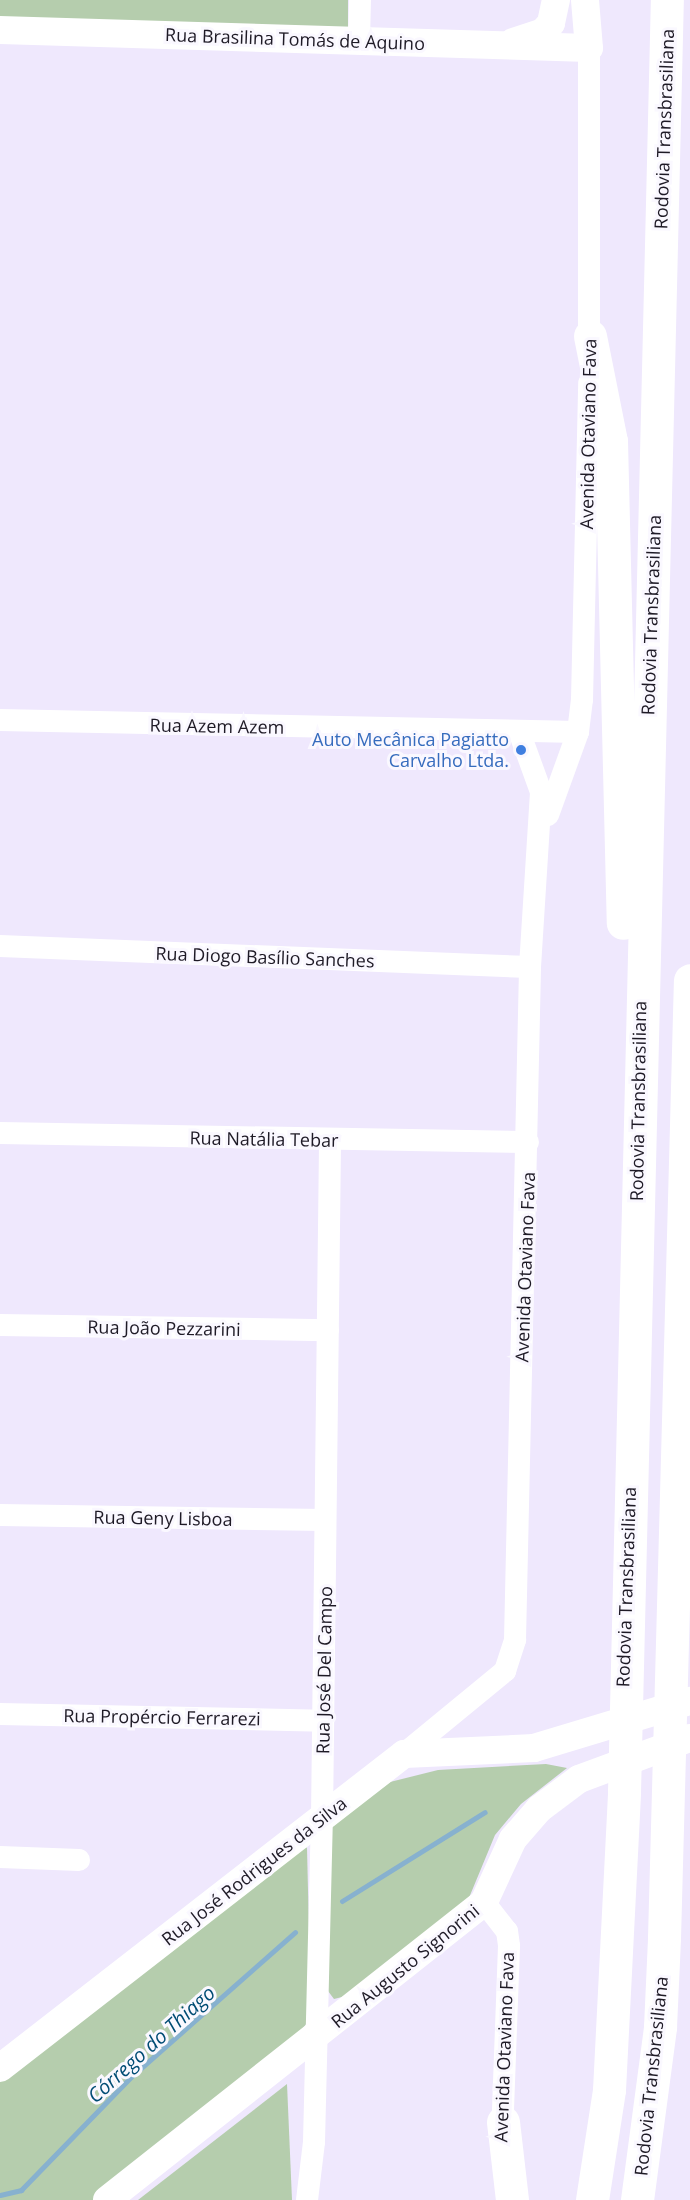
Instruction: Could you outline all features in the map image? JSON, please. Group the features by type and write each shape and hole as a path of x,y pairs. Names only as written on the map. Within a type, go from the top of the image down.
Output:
{"highway":[{"name":"Rodovia Transbrasiliana","path":"592,2200 609,2090 624,1792 623,1685 667,0"},
{"path":"590,336 611,441 618,832 624,940 640,1022"},
{"name":"Rodovia Transbrasiliana","path":"637,2200 660,2027 665,1773 690,980"},
{"path":"503,2121 512,2200"}],"main road":[{"path":"499,46 543,32 551,23 556,0"},
{"path":"534,49 553,42 585,6"},
{"name":"Avenida Otaviano Fava","path":"585,6 589,48"},
{"name":"Rua Brasilina Tomás de Aquino","path":"0,30 359,40 534,49 589,48"},
{"path":"404,1754 534,1748 580,1739 690,1701"},
{"name":"Rua Augusto Signorini","path":"107,2200 313,2040 484,1902 513,1839 539,1809 579,1779 690,1738"},
{"name":"Rua José Rodrigues da Silva","path":"0,2068 404,1754"}],"street":[{"path":"359,40 360,0"},
{"name":"Avenida Otaviano Fava","path":"536,860 578,732 590,336 589,48"},
{"name":"Rua Azem Azem","path":"0,720 520,734 578,732"},
{"name":"Avenida Otaviano Fava","path":"505,1671 515,1640 528,1142 530,968 541,792 520,734"},
{"name":"Rua Diogo Basílio Sanches","path":"0,946 530,968"},
{"name":"Rua Natália Tebar","path":"0,1133 528,1142"},
{"name":"Rua José Del Campo","path":"307,2200 314,2142 313,2040 322,1818 330,1140"},
{"name":"Rua João Pezzarini","path":"0,1325 328,1330"},
{"name":"Rua Geny Lisboa","path":"0,1515 326,1520"},
{"name":"Rua José Rodrigues da Silva","path":"404,1754 505,1671"},
{"name":"Rua Propércio Ferrarezi","path":"0,1714 323,1721"},
{"path":"0,1857 79,1860"},
{"name":"Avenida Otaviano Fava","path":"484,1902 507,1931 509,1946 503,2121 496,2200"}],"green space":[{"path":"0,0 348,0 348,29 0,21"},
{"path":"546,1764 567,1768 521,1804 495,1835 466,1905 350,1995 334,1999 325,1987 332,1825 390,1782 438,1770"},
{"path":"299,1840 307,1848 311,2017 295,2040 95,2200 0,2200 0,2080"},
{"path":"287,2084 292,2200 138,2200"}],"waterway":[{"name":"Córrego do Thiago","path":"342,1901 485,1812"},
{"name":"Córrego do Thiago","path":"0,2195 21,2190 133,2075 295,1932"}],"place":[{"name":"Auto Mecânica Pagiatto Carvalho Ltda.","path":"521,750"}]}
